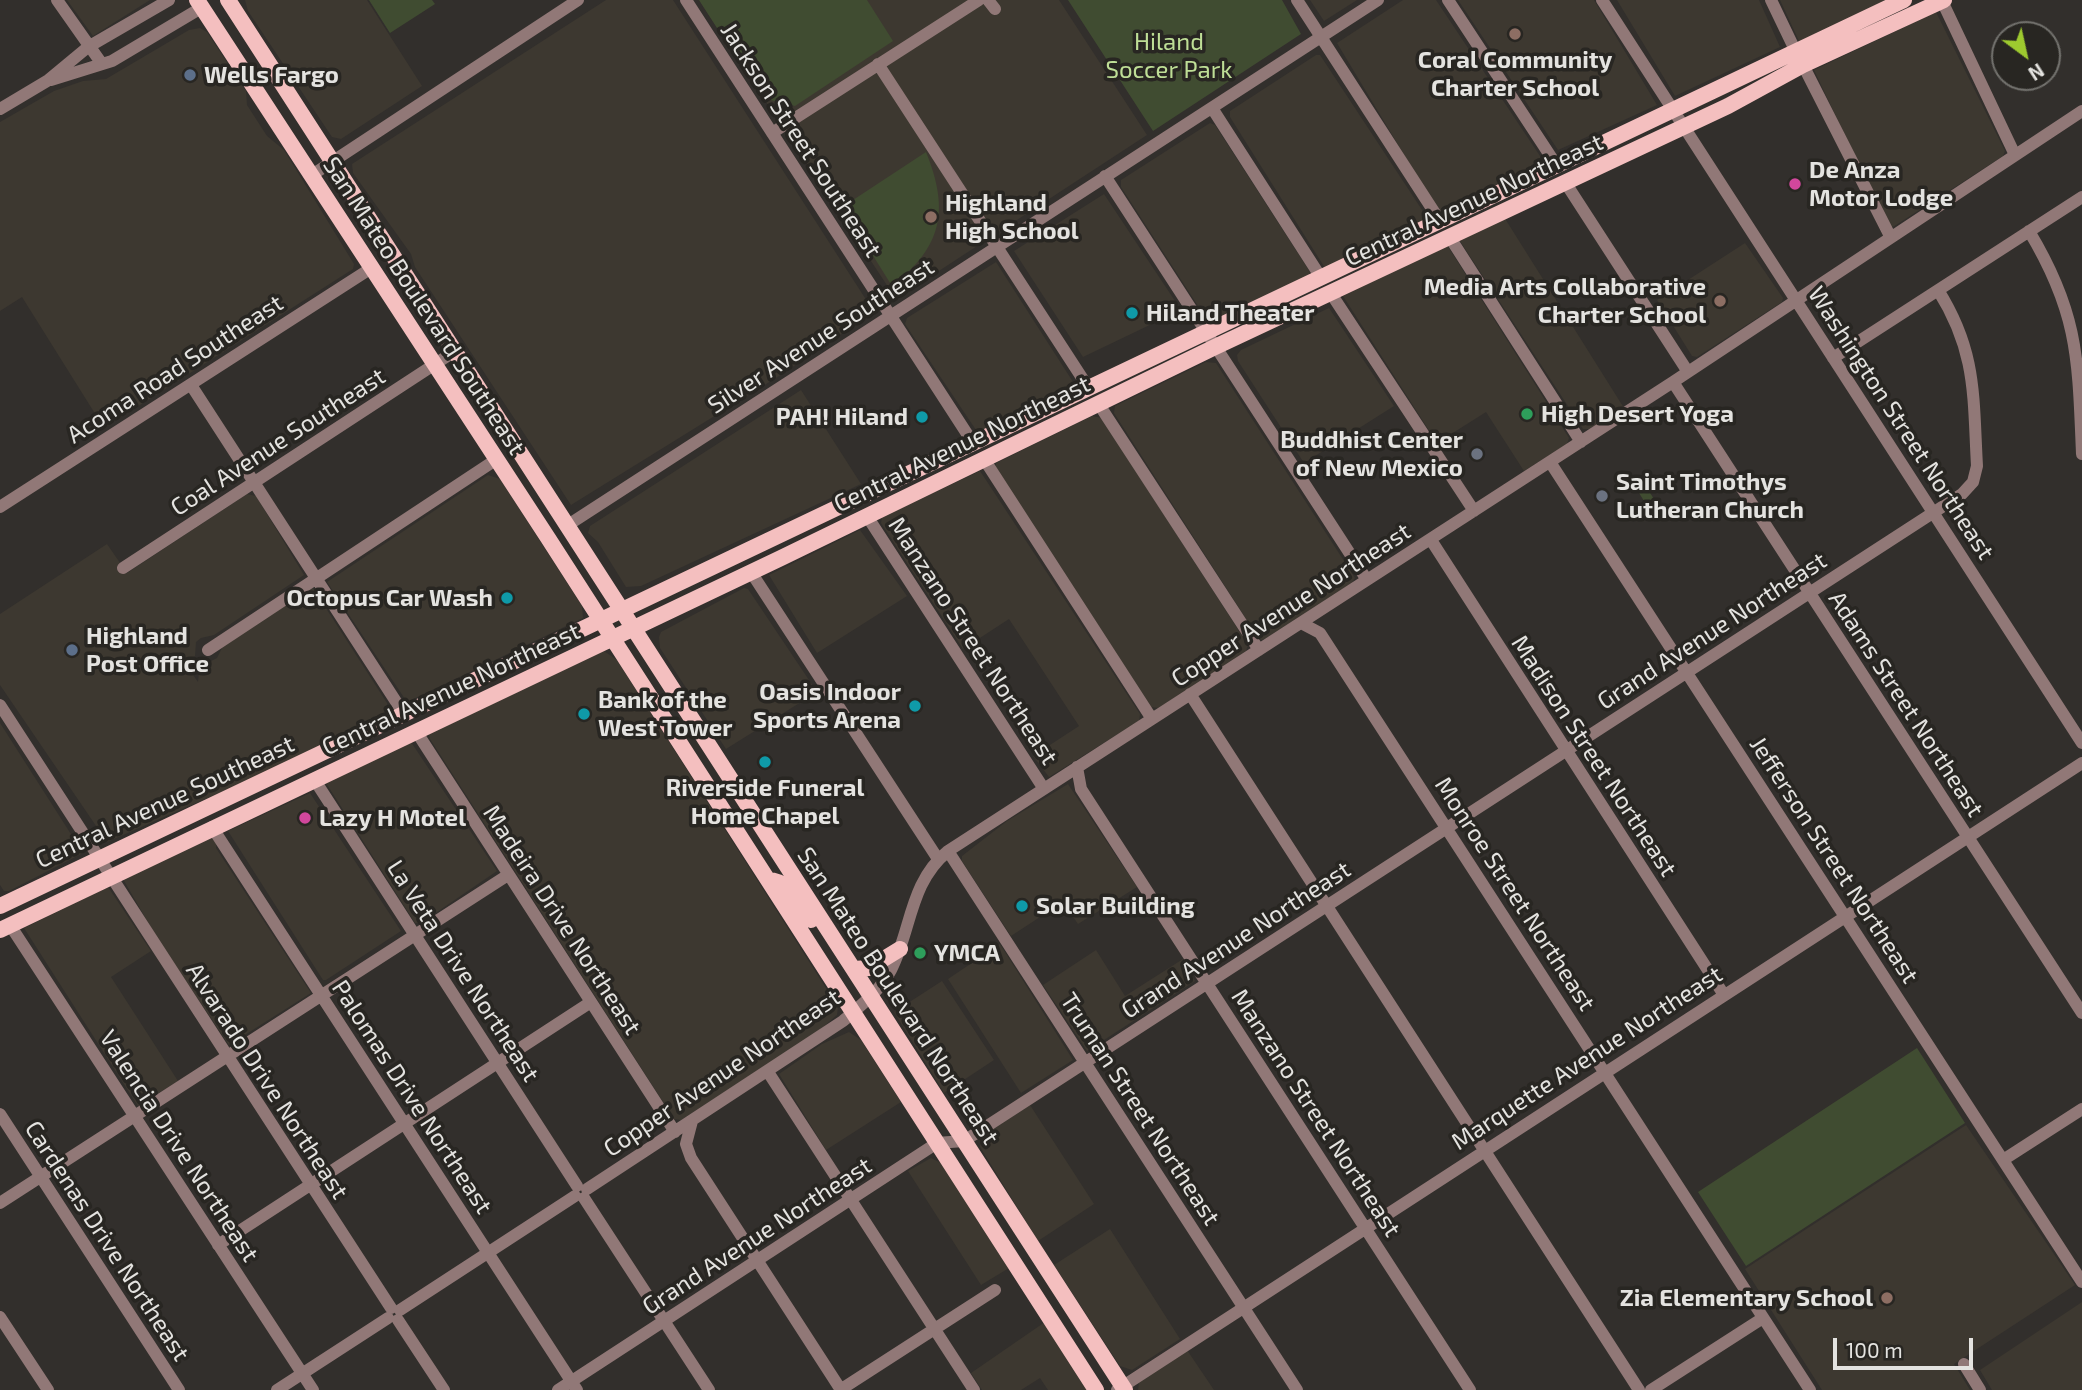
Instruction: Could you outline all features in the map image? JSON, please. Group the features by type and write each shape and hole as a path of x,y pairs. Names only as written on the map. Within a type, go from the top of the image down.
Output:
{"main road":[{"name":"San Mateo Boulevard Southeast","path":"228,0 634,626"},
{"name":"Central Avenue Southeast","path":"0,906 1320,276 1674,110 1800,59 1904,0"},
{"name":"Central Avenue Northeast","path":"5,927 751,572 1330,292 1684,127 1800,59 1943,1"},
{"name":"San Mateo Boulevard Southeast","path":"204,3 611,638"},
{"name":"San Mateo Boulevard Northeast","path":"634,626 1121,1388"},
{"name":"San Mateo Boulevard Northeast","path":"611,638 1096,1390"},
{"path":"768,880 780,881 824,937 836,941"},
{"path":"854,969 870,968 900,949"}],"street":[{"path":"58,0 102,64"},
{"path":"0,109 47,81 88,47 169,0"},
{"path":"312,175 331,159 578,0"},
{"name":"Jackson Street Southeast","path":"685,0 973,443"},
{"path":"772,133 979,0"},
{"path":"1297,0 1440,222"},
{"name":"Silver Avenue Southeast","path":"568,525 1378,0"},
{"path":"1448,0 1557,166"},
{"name":"Washington Street Northeast","path":"1602,0 2082,743"},
{"path":"1772,0 1890,236"},
{"path":"1943,1 2015,155"},
{"path":"47,81 102,64 204,3"},
{"path":"878,64 1088,387"},
{"path":"1212,108 1320,276"},
{"name":"Copper Avenue Northeast","path":"277,1390 768,1072 853,1013 889,974 900,949 916,893 943,855 1673,382 2082,111"},
{"path":"1105,176 1367,580"},
{"path":"1565,181 1688,372"},
{"path":"1833,358 2082,197"},
{"path":"2029,231 2061,292 2074,336 2082,454"},
{"path":"1449,236 1581,442"},
{"name":"Acoma Road Southeast","path":"2,503 373,267"},
{"name":"Grand Avenue Northeast","path":"558,1390 575,1386 664,1322 937,1143 964,1141 1962,494 1973,482 1976,466 1970,365 1966,343 1956,319 1938,290"},
{"path":"1330,292 1474,511"},
{"name":"Coal Avenue Southeast","path":"123,568 455,351"},
{"name":"Adams Street Northeast","path":"1673,382 2082,1013"},
{"path":"191,385 404,714"},
{"path":"1098,403 1259,650"},
{"path":"208,650 497,459"},
{"path":"984,459 1152,719"},
{"name":"Jefferson Street Northeast","path":"1550,462 2082,1282"},
{"name":"Manzano Street Northeast","path":"867,516 1044,789"},
{"name":"Madison Street Northeast","path":"1431,540 1565,752 1724,995"},
{"name":"Truman Street Northeast","path":"751,572 1085,1063 1297,1390"},
{"path":"1320,633 1318,622 1322,609"},
{"name":"Monroe Street Northeast","path":"1301,623 1320,633 1810,1390"},
{"path":"1190,694 1639,1390"},
{"name":"Alvarado Drive Northeast","path":"0,705 444,1390"},
{"name":"Madeira Drive Northeast","path":"416,731 675,1132"},
{"name":"Marquette Avenue Northeast","path":"1121,1388 1243,1306 2082,763"},
{"name":"Manzano Street Northeast","path":"1077,767 1081,789 1470,1390"},
{"name":"La Veta Drive Northeast","path":"314,779 709,1390"},
{"name":"Manzano Street Northeast","path":"1060,779 1081,789"},
{"name":"Palomas Drive Northeast","path":"212,827 575,1386"},
{"path":"0,1203 508,875"},
{"name":"Valencia Drive Northeast","path":"5,927 134,1116 313,1390"},
{"path":"218,1245 591,1002"},
{"path":"768,1072 974,1390"},
{"path":"2003,1160 2082,1109"},
{"name":"Cardenas Drive Northeast","path":"0,1114 179,1390"},
{"path":"692,1121 686,1138 691,1158 841,1390 995,1290"},
{"path":"0,1317 48,1390"},
{"path":"1651,1390 1763,1318"},
{"path":"1964,1364 1980,1390"}],"shaded area":[{"path":"67,0 150,0 93,36"},
{"path":"245,0 367,0 422,86 341,139 332,137 248,11"},
{"path":"606,0 673,0 874,312 779,376 571,505 415,267 411,254 353,173 352,164"},
{"name":"Highland High School","path":"699,0 1059,0 1147,135 896,299"},
{"path":"1310,0 1357,0 1324,21"},
{"path":"1403,0 1436,0 1542,159 1540,167 1442,218 1337,43"},
{"path":"1458,0 1594,0 1657,105 1558,150"},
{"path":"1617,0 1759,0 1780,47 1675,96"},
{"path":"1780,0 1890,0 1799,41"},
{"path":"1936,12 2005,151 2003,156 1893,227 1887,225 1814,70"},
{"path":"200,28 207,32 246,91 247,105 267,136 284,150 354,264 353,269 104,428 22,297 0,311 0,122 54,91 83,81 106,79 189,30"},
{"path":"1316,55 1320,55 1430,222 1325,268 1230,117 1230,111"},
{"path":"1210,123 1215,125 1310,272 1308,277 1209,323 1121,187 1121,180"},
{"path":"1104,194 1181,310 1083,357 1014,251"},
{"path":"1504,217 1624,408 1590,429 1583,429 1458,238"},
{"name":"Media Arts Collaborative Charter School","path":"1745,243 1783,298 1782,302 1697,357 1692,356 1657,300"},
{"path":"1447,245 1569,438 1567,444 1524,471 1486,412 1437,443 1343,296"},
{"path":"996,262 1075,385 978,433 905,324 907,318"},
{"path":"1329,308 1394,406 1304,463 1238,361 1237,355 1241,350"},
{"path":"1206,362 1216,363 1355,578 1352,583 1261,640 1114,413 1115,406"},
{"path":"801,390 861,484 641,586 626,587 598,542 588,533 590,526"},
{"path":"1092,416 1102,418 1248,645 1246,651 1159,708 1150,707 996,468 996,463"},
{"path":"980,471 1140,714 1139,721 1049,777 1033,756 1079,726 1009,619 963,649 881,523 882,517"},
{"path":"488,475 500,479 582,606 583,618 407,702 327,582"},
{"path":"247,494 256,496 304,575 214,635 201,638 196,642 195,656 185,663 198,682 200,662 207,663 217,658 224,644 313,588 387,703 387,711 258,776 107,842 0,685 0,614 107,544 127,573"},
{"path":"860,530 907,596 817,653 769,575"},
{"path":"744,588 748,589 817,692 726,749 660,648 659,637 661,632"},
{"path":"604,651 617,660 838,1007 837,1015 815,1034 681,1120 674,1119 429,734"},
{"path":"0,723 83,853 9,891 4,891 0,885"},
{"path":"411,742 497,871 421,923 415,923 326,783"},
{"path":"1068,784 1137,887 1078,924 1063,902 1011,936 962,861 962,856 1007,821"},
{"path":"310,793 401,931 326,980 323,980 228,831"},
{"path":"210,836 216,840 216,848 311,993 229,1045 157,938 123,879"},
{"path":"108,887 151,951 111,977 178,1081 138,1106 24,928"},
{"path":"1000,944 1073,1060 1021,1093 948,979"},
{"path":"1096,950 1125,996 1183,959 1195,981 1087,1051 1043,985"},
{"path":"942,981 994,1060 944,1093 894,1012"},
{"path":"849,1032 861,1040 901,1102 826,1150 779,1074 822,1044"},
{"path":"1030,1105 1094,1204 1038,1241 980,1147 983,1136"},
{"path":"1966,1125 2075,1285 1954,1364 1970,1390 1822,1390 1745,1269"},
{"path":"931,1158 943,1164 1009,1268 981,1285 908,1171"},
{"path":"1110,1229 1180,1339 1132,1370 1120,1366 1054,1265"},
{"path":"2082,1302 2082,1390 1992,1390 1980,1370"},
{"path":"1045,1322 1088,1390 1048,1390 1040,1378 1021,1390 982,1390 971,1373"},
{"path":"1187,1350 1214,1390 1138,1390 1139,1382"}],"green space":[{"path":"369,0 432,0 435,4 390,33"},
{"path":"699,0 867,0 893,41 795,106 762,98"},
{"name":"Hiland Soccer Park","path":"1068,0 1282,0 1301,34 1153,131"},
{"path":"926,152 938,192 937,226 922,257 892,286 847,214 850,202"},
{"path":"1647,488 1664,515 1656,520 1639,493"},
{"path":"1917,1048 1965,1123 1746,1266 1698,1192"}],"place":[{"name":"Coral Community Charter School","path":"1515,34"},
{"name":"Wells Fargo","path":"190,75"},
{"name":"De Anza Motor Lodge","path":"1795,184"},
{"name":"Highland High School","path":"931,217"},
{"name":"Media Arts Collaborative Charter School","path":"1720,301"},
{"name":"Hiland Theater","path":"1132,313"},
{"name":"High Desert Yoga","path":"1527,414"},
{"name":"PAH! Hiland","path":"922,417"},
{"name":"Buddhist Center of New Mexico","path":"1477,454"},
{"name":"Saint Timothys Lutheran Church","path":"1602,496"},
{"name":"Octopus Car Wash","path":"507,598"},
{"name":"Highland Post Office","path":"72,650"},
{"name":"Oasis Indoor Sports Arena","path":"915,706"},
{"name":"Bank of the West Tower","path":"584,714"},
{"name":"Riverside Funeral Home Chapel","path":"765,762"},
{"name":"Lazy H Motel","path":"305,818"},
{"name":"Solar Building","path":"1022,906"},
{"name":"YMCA","path":"920,953"},
{"name":"Zia Elementary School","path":"1887,1298"}]}
